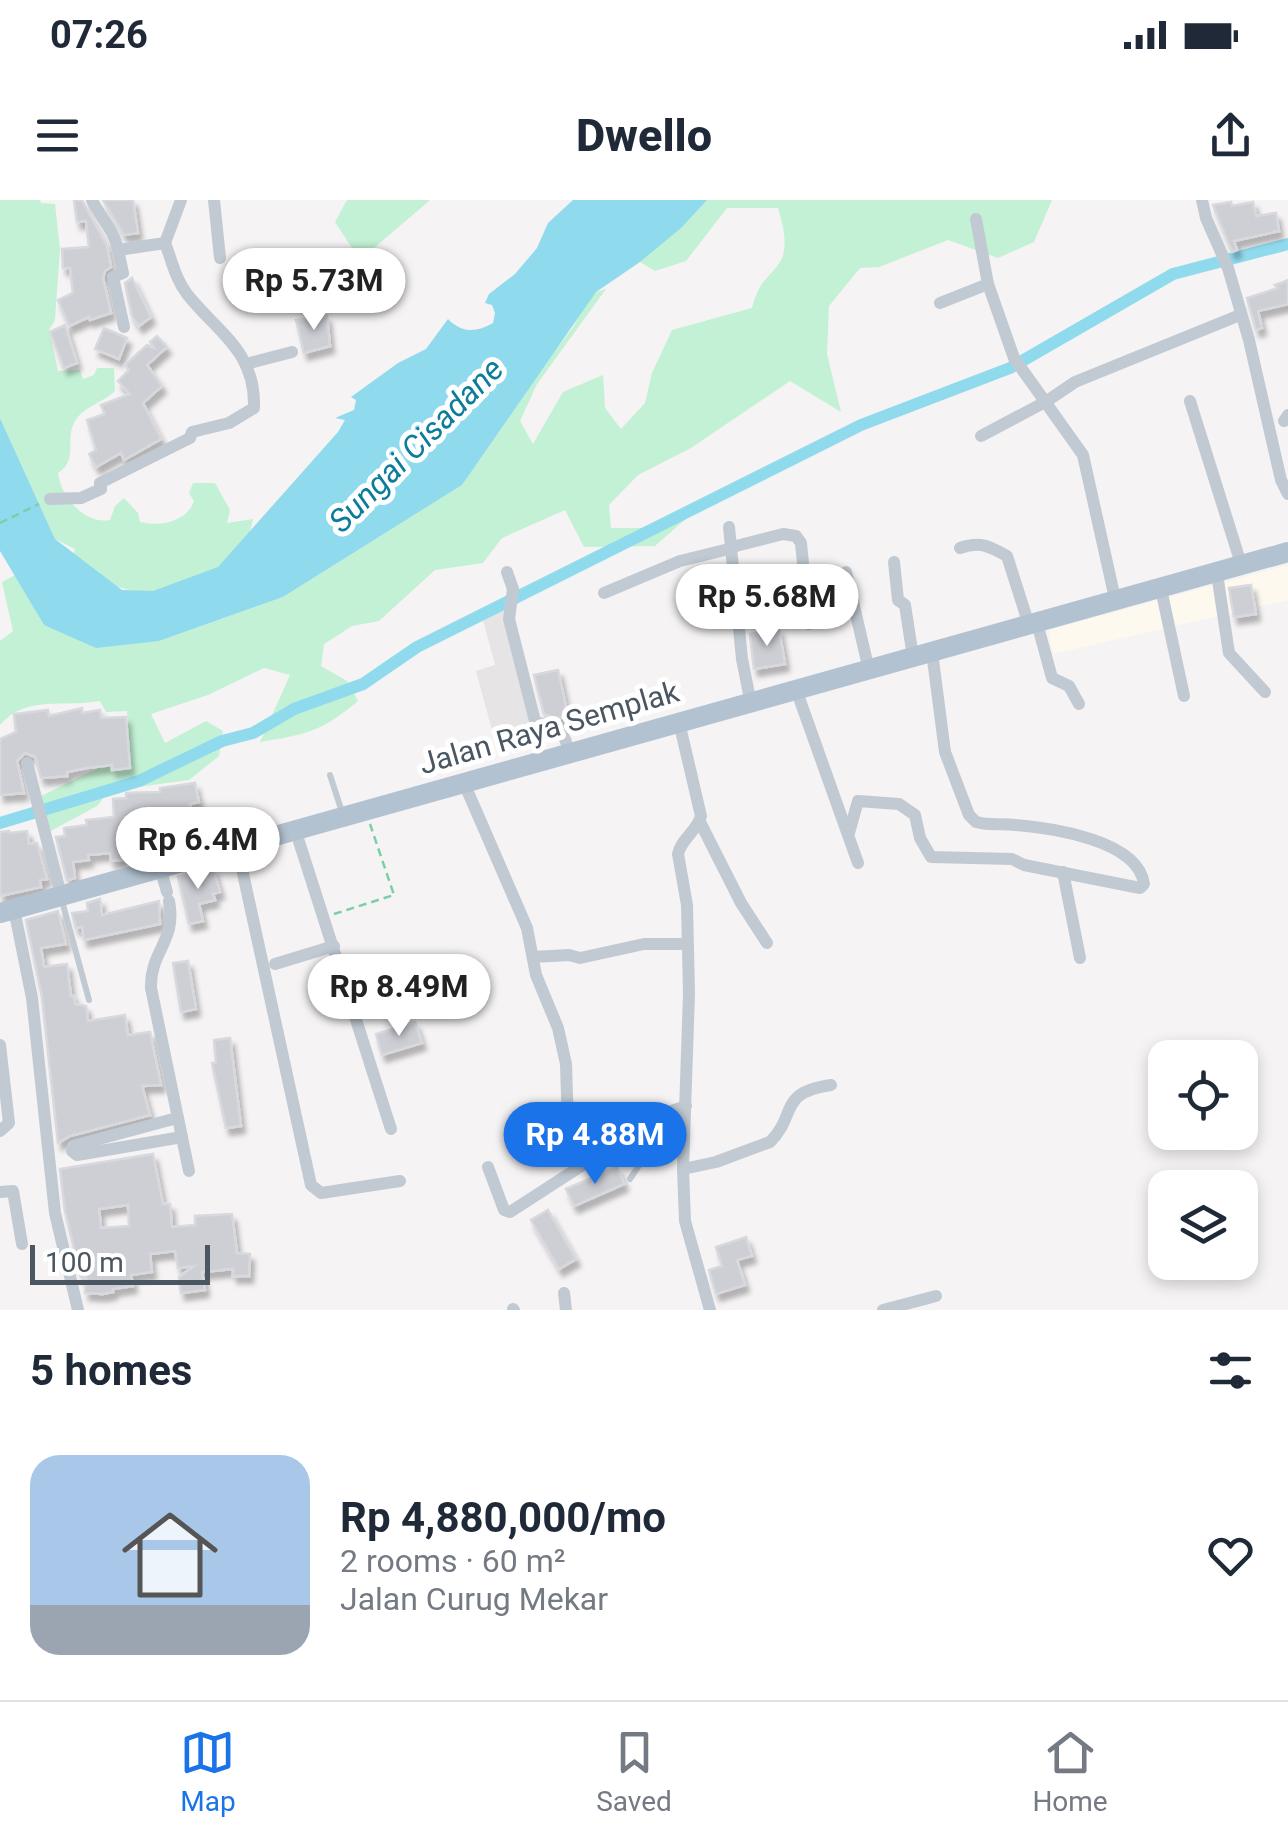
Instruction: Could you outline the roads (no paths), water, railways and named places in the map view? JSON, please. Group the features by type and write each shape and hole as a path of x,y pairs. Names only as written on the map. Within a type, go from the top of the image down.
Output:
{"main road":[{"name":"Jalan Raya Semplak","path":"7,910 1288,552"}],"street":[{"path":"92,200 100,218 113,230 123,273 113,277 124,327"},
{"path":"50,499 81,498 102,489 100,483 190,438 192,432 248,414 254,402 246,364 218,324 188,295 172,268 165,242 180,200"},
{"path":"214,200 220,258"},
{"path":"1202,200 1226,262 1288,494"},
{"path":"976,220 988,284 1018,362 1083,455 1116,603"},
{"path":"118,250 165,242"},
{"path":"940,302 988,284"},
{"path":"981,436 1075,382 1240,315"},
{"path":"246,364 292,352"},
{"path":"1190,401 1242,567"},
{"path":"729,527 742,660 751,704"},
{"path":"604,593 680,561 782,534 796,536 800,542 809,624"},
{"path":"960,548 986,544 1007,556 1052,678 1070,686 1079,704"},
{"path":"849,834 858,801 899,804 915,815 920,838 931,857 998,857 1140,888 1144,884 1138,868 1097,840 976,822 945,752 922,655 904,605 898,600 894,562"},
{"path":"507,572 512,590 510,620 535,721 560,729 569,753"},
{"path":"846,572 869,670"},
{"path":"1218,574 1228,653 1265,692"},
{"path":"1162,589 1184,696"},
{"path":"797,692 858,862"},
{"path":"679,722 700,822 741,903 767,943"},
{"path":"27,763 60,895"},
{"path":"464,783 527,928 536,975 558,1028 566,1064 568,1128"},
{"path":"700,822 680,845 678,854 687,905 690,1038 682,1168 685,1221 710,1310"},
{"path":"295,829 391,1128"},
{"path":"237,846 311,1186 321,1194 400,1181"},
{"path":"160,867 171,930 152,965 151,988 189,1170"},
{"path":"1063,872 1080,958"},
{"path":"7,910 32,998 55,1213 78,1310"},
{"path":"534,957 580,958 644,944 686,944"},
{"path":"275,964 334,946"},
{"path":"0,1046 8,1123 0,1131"},
{"path":"682,1168 716,1162 770,1142 791,1103 803,1091 831,1085"},
{"path":"488,1167 504,1210 510,1212 660,1115 686,1112"},
{"path":"177,1118 74,1146 72,1151 77,1155 182,1137"},
{"path":"12,1191 22,1244"},
{"path":"564,1293 566,1310"},
{"path":"884,1310 936,1296"}],"lane":[{"path":"330,775 344,818"},
{"path":"60,895 89,1000"},
{"path":"630,1179 657,1138 686,1112"}],"water":[{"name":"Sungai Cisadane","path":"573,200 707,200 640,262 596,292 462,485 283,597 159,641 96,648 44,625 0,551 0,418 55,539 122,590 153,591 218,567 338,432 345,420 335,418 354,410 356,400 351,397 398,363 426,349 448,319 469,330 493,323 492,305 485,303 489,294 515,274 537,248 548,223"}],"waterway":[{"path":"0,823 139,781 222,741 253,733 294,709 363,684 417,647 861,425 1010,368 1173,274 1288,244"}]}
